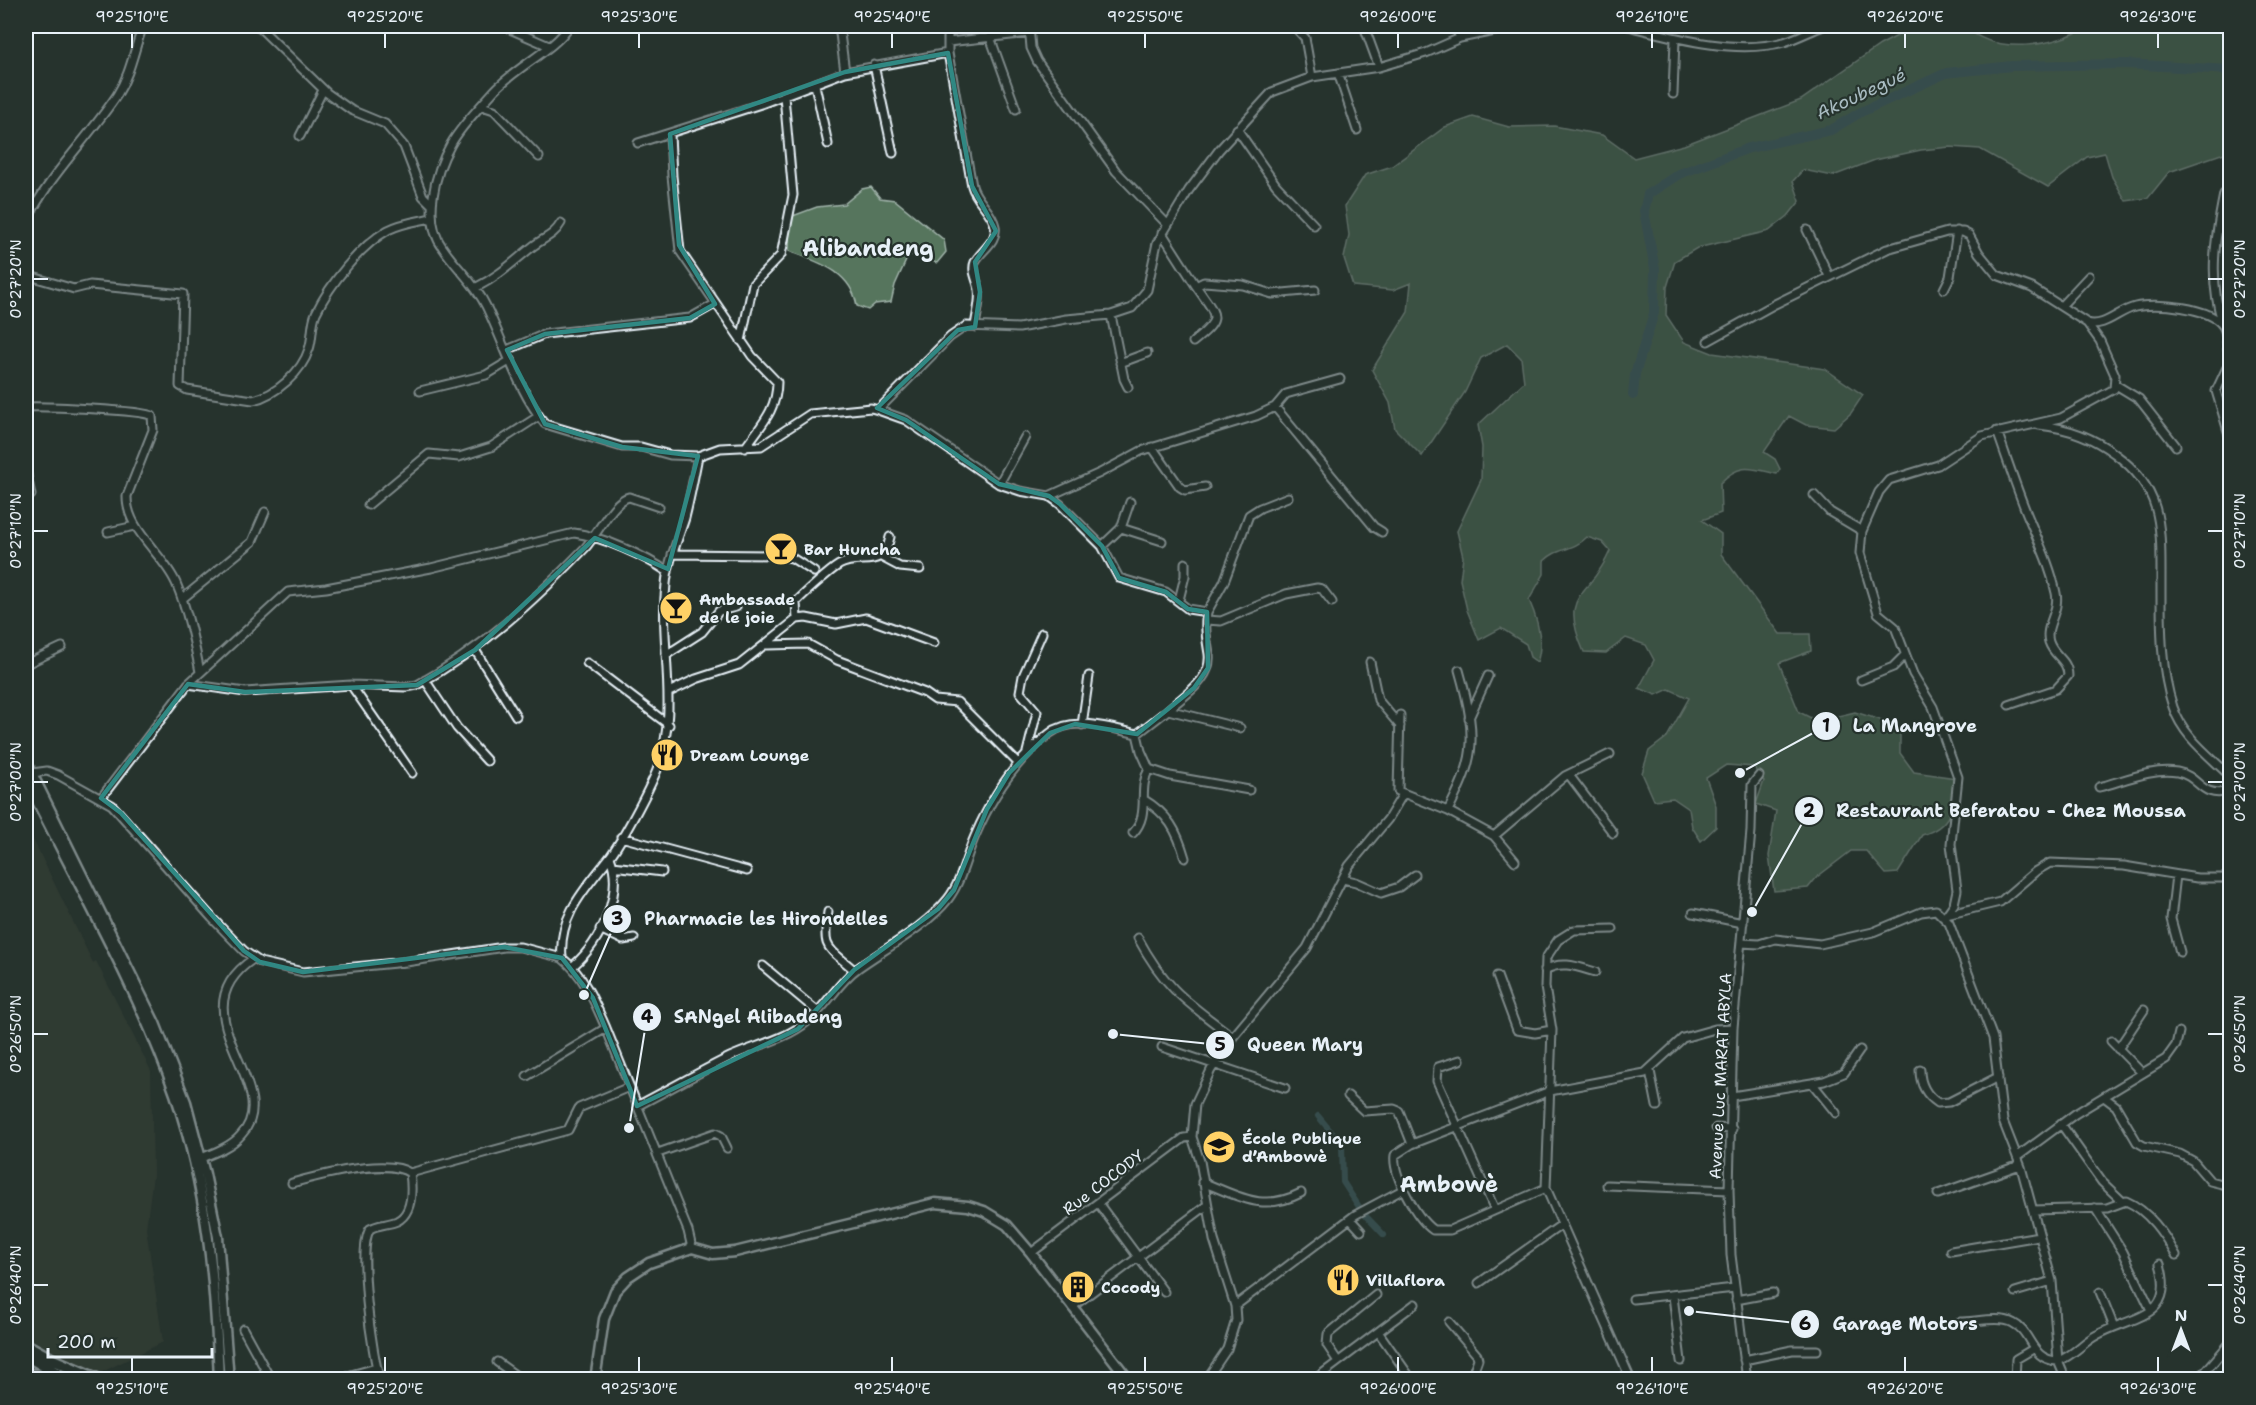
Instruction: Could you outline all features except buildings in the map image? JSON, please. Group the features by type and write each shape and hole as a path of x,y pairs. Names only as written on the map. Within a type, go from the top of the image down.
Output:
{"highway":[{"path":"26,1345 53,1360 99,1380"},
{"path":"26,1355 69,1380"},
{"path":"26,1376 46,1376 55,1380"}],"main road":[{"path":"26,761 29,776 138,1007 175,1096 196,1167 209,1230 216,1294 219,1380"},
{"path":"29,776 155,1023 186,1102 201,1158 220,1258 229,1380"},
{"path":"595,1380 604,1319 615,1291 638,1269 692,1248 713,1254 735,1252 923,1204 952,1203 968,1206 998,1218 1015,1233 1129,1380"}],"street":[{"path":"26,223 47,187 117,95 131,69 143,26"},
{"path":"258,26 323,90 351,110 385,124 404,146 423,196 432,205"},
{"path":"502,26 549,46"},
{"path":"569,26 549,46 507,77 452,142 442,162 432,205 432,218 441,247 477,287 511,360 545,424 622,447 641,447 670,455 698,456 720,448 761,446 810,414 871,408 906,420 999,484 1020,491 1049,496 1102,546 1119,578 1166,592 1188,609 1221,621 1286,594 1317,588 1322,589 1332,602"},
{"path":"839,26 845,72"},
{"path":"948,26 948,53 972,186 978,202 994,223 996,231 994,239 975,262 974,269 980,292 975,327"},
{"path":"1294,26 1305,38 1312,77"},
{"path":"1365,26 1379,67"},
{"path":"1455,26 1460,38"},
{"path":"878,410 958,330 966,326 1019,328 1066,319 1112,315 1132,308 1147,290 1154,251 1167,224 1198,177 1236,129 1272,92 1312,77 1379,67 1433,51 1479,29 1520,26"},
{"path":"1628,26 1675,39 1735,45 1785,42 1822,26"},
{"path":"948,42 990,38 1029,29 1033,55 1110,164 1133,191 1167,224"},
{"path":"990,38 1016,109"},
{"path":"1673,94 1675,39"},
{"path":"638,143 784,96 845,72 948,53"},
{"path":"874,65 893,153"},
{"path":"1338,74 1357,130"},
{"path":"815,85 828,144"},
{"path":"300,136 323,90"},
{"path":"741,341 753,284 781,255 793,195 784,96"},
{"path":"482,106 494,110 539,157"},
{"path":"1236,129 1276,185 1314,225"},
{"path":"670,134 679,245 683,257 741,341 777,382 775,401 767,422 745,448"},
{"path":"2224,194 2214,261 2214,290 2230,360 2216,391 2230,438"},
{"path":"26,275 74,288 90,285 183,294 180,386 187,390 253,400 264,398 289,380 303,362 309,351 315,315 352,259 389,229 432,218"},
{"path":"477,287 503,273 530,248 552,235 561,222"},
{"path":"1807,230 1829,276"},
{"path":"1944,289 1950,277 1957,231"},
{"path":"1708,341 1829,276 1908,242 1957,231 1969,235 1979,253 1997,275 2032,288 2087,323 2097,335 2115,375 2116,385 2110,393 2061,418 1982,436 1938,465 1889,480 1879,492 1862,531 1860,552 1878,613 1895,627 1905,655 1933,707 1958,777 1951,844 1957,890 1954,904 1945,916"},
{"path":"1162,233 1215,316 1213,326 1193,342"},
{"path":"2061,306 2089,276"},
{"path":"1196,286 1204,282 1243,285 1272,294 1315,290"},
{"path":"507,350 545,334 690,318 715,304"},
{"path":"2087,323 2101,323 2132,308 2160,306 2199,311 2211,315 2223,327"},
{"path":"1112,315 1120,363 1128,387"},
{"path":"2097,335 2101,323"},
{"path":"1120,363 1147,353"},
{"path":"420,391 486,375 511,360"},
{"path":"1049,496 1152,447 1256,416 1275,407 1286,394 1340,379"},
{"path":"2116,385 2139,399 2176,446"},
{"path":"26,407 60,406 142,412 152,416 153,430 127,496 128,513 135,526 167,565 182,599 193,636 200,672"},
{"path":"1275,407 1367,520 1382,532"},
{"path":"368,505 429,454 459,457 491,447 539,416"},
{"path":"2059,429 2061,418"},
{"path":"2034,424 2093,439 2126,462 2146,484 2161,521 2165,668 2173,708 2189,738 2230,776"},
{"path":"1997,431 2027,516 2048,562 2057,609 2048,633 2049,642 2068,668 2068,676 2056,689 2009,705"},
{"path":"999,484 1025,438"},
{"path":"1152,447 1180,487 1185,490 1205,487"},
{"path":"562,958 563,932 569,913 591,878 610,857 621,837 656,771 669,725 664,607 672,554 685,518 698,456"},
{"path":"26,470 31,495"},
{"path":"1814,495 1830,512 1862,531"},
{"path":"188,684 245,692 351,685 406,687 425,680 474,650 517,615 595,538 623,498 629,497 659,507"},
{"path":"637,1106 728,1058 786,1036 818,1012 854,970 929,917 949,897 987,809 1018,763 1061,727 1082,725 1137,734 1168,710 1206,674 1209,655 1204,636 1206,616 1224,582 1249,515 1288,497"},
{"path":"1102,546 1121,528 1130,502"},
{"path":"182,599 252,542 265,513"},
{"path":"108,532 135,526"},
{"path":"1121,528 1162,541"},
{"path":"101,798 188,684 260,616 293,590 326,588 431,568 574,533 595,538 656,564 668,572"},
{"path":"881,557 888,550 890,537"},
{"path":"672,554 776,555 792,558 814,572"},
{"path":"797,619 796,603 834,568 850,561 881,557 900,567 920,569"},
{"path":"1179,600 1185,576 1185,563"},
{"path":"666,655 702,632 720,611 736,607"},
{"path":"669,692 696,679 739,665 797,619 806,618 836,624 866,618 934,643"},
{"path":"1026,755 1037,712 1020,692 1023,676 1042,633"},
{"path":"767,645 808,644 837,660 925,693 935,700 957,702 1018,763"},
{"path":"26,664 62,647"},
{"path":"474,650 516,716"},
{"path":"1861,680 1893,668 1905,655"},
{"path":"1370,662 1378,700 1400,726"},
{"path":"586,663 669,725"},
{"path":"1448,811 1469,761 1469,718 1459,670"},
{"path":"1082,725 1089,676"},
{"path":"1469,718 1488,676"},
{"path":"425,680 458,728 487,761"},
{"path":"351,685 412,773"},
{"path":"1168,710 1240,728"},
{"path":"1400,714 1398,791 1448,811 1494,836 1515,861"},
{"path":"1137,734 1149,769 1170,776 1249,790"},
{"path":"1494,836 1540,795 1569,775 1610,754"},
{"path":"1133,833 1144,815 1144,777 1149,769"},
{"path":"29,776 47,771 58,775 101,798 122,813 212,918 253,959 303,972 504,947 520,947 562,958 573,966 593,998 658,1153 688,1231 692,1248"},
{"path":"2099,787 2147,774 2177,772 2186,775 2210,793 2230,791"},
{"path":"1569,775 1613,833"},
{"name":"Avenue Luc MARAT ABYLA","path":"1748,1380 1729,1231 1729,1190 1733,1028 1751,831 1752,785 1759,776"},
{"path":"1206,1380 1231,1340 1236,1320 1235,1306 1222,1270 1206,1206 1192,1137 1195,1104 1213,1065 1233,1037 1307,948 1358,852 1388,819 1403,794"},
{"path":"1143,799 1160,809 1173,825 1185,858"},
{"path":"621,837 747,871"},
{"path":"573,966 588,950 612,898 615,879 610,857"},
{"path":"1945,916 2000,902 2036,871 2050,863 2124,866 2176,875 2230,878"},
{"path":"613,866 662,872"},
{"path":"1342,879 1356,882 1381,893 1399,887 1415,875"},
{"path":"2176,875 2171,919 2180,952"},
{"path":"1741,943 1759,944 1775,939 1820,944 1873,932 1921,912 1935,910 1945,916 1993,1038 2003,1120 2033,1210 2052,1281 2058,1361 2066,1380"},
{"path":"828,912 824,938 826,946 854,970"},
{"path":"1693,913 1743,923"},
{"path":"600,928 623,940 634,938"},
{"path":"1613,928 1574,930 1558,940 1552,947 1545,970 1551,1030 1546,1188 1631,1380"},
{"path":"1138,938 1167,985 1202,1016 1233,1037"},
{"path":"201,1158 240,1137 251,1116 249,1091 222,1009 224,993 231,979 253,959"},
{"path":"1545,970 1552,966 1570,965 1595,972"},
{"path":"763,966 818,1012"},
{"path":"1497,976 1517,1030 1534,1033 1551,1030"},
{"path":"2118,1049 2144,1010"},
{"path":"527,1076 606,1028"},
{"path":"1546,1188 1450,1230 1433,1230 1422,1220 1404,1189 1394,1162 1395,1155 1412,1144 1550,1091 1650,1071 1683,1038 1715,1029 1733,1028"},
{"path":"1938,1194 2018,1161 2061,1124 2166,1059 2176,1045 2179,1032"},
{"path":"2111,1041 2142,1073"},
{"path":"1162,1047 1285,1088"},
{"path":"1732,1096 1784,1090 1824,1081 1844,1073 1860,1050"},
{"path":"1460,1060 1438,1067 1436,1074 1457,1127 1495,1210"},
{"path":"1920,1070 1920,1081 1938,1103 1949,1102 1998,1077"},
{"path":"1650,1071 1657,1106"},
{"path":"1812,1083 1836,1113"},
{"path":"292,1183 351,1169 398,1169 410,1173 528,1139 559,1134 568,1130 575,1112 585,1103 629,1087"},
{"path":"1348,1096 1364,1111 1394,1109 1400,1111 1412,1144"},
{"path":"2104,1097 2116,1106 2137,1142 2144,1146 2180,1154 2193,1161 2210,1181 2230,1186"},
{"path":"2061,1124 2102,1182 2122,1201 2137,1206 2166,1238 2176,1255"},
{"path":"1716,1128 1732,1129"},
{"path":"658,1153 715,1132 721,1136 728,1148"},
{"name":"Rue COCODY","path":"1031,1253 1184,1138 1192,1137"},
{"path":"380,1380 376,1368 364,1269 365,1235 376,1225 396,1221 403,1216 410,1193 410,1173"},
{"path":"1202,1182 1254,1203 1274,1203 1301,1193"},
{"path":"1607,1185 1729,1190"},
{"path":"1235,1306 1350,1220 1404,1189"},
{"path":"2033,1210 2107,1208 2122,1201"},
{"path":"1098,1203 1164,1292"},
{"path":"1072,1307 1206,1206"},
{"path":"2095,1208 2123,1252 2151,1310"},
{"path":"1350,1220 1361,1231"},
{"path":"1479,1283 1561,1225"},
{"path":"1951,1251 2039,1236"},
{"path":"1960,1322 2009,1321 2019,1327 2033,1349 2046,1358 2058,1361 2094,1336 2151,1310 2164,1296 2165,1285 2160,1264"},
{"path":"2015,1292 2052,1281"},
{"path":"1633,1299 1735,1288"},
{"path":"2100,1292 2114,1328"},
{"path":"1736,1300 1773,1293"},
{"path":"1337,1360 1327,1345 1328,1334 1376,1295"},
{"path":"1673,1296 1681,1361"},
{"path":"1314,1380 1337,1360 1379,1333 1414,1304"},
{"path":"1449,1322 1477,1355 1474,1370 1479,1380"},
{"path":"243,1329 271,1380"},
{"path":"1379,1333 1412,1380"},
{"path":"2198,1380 2230,1343"},
{"path":"2015,1380 2016,1359 2033,1349"},
{"path":"1744,1360 1792,1350 1817,1350"},
{"path":"498,1362 522,1380"},
{"path":"333,1380 376,1368"}],"highlighted area":[{"path":"948,53 972,186 996,231 975,262 980,292 975,327 958,330 877,408 906,420 999,484 1049,496 1102,546 1119,578 1166,592 1188,609 1207,612 1208,668 1194,688 1137,734 1075,724 1050,733 1009,773 987,809 954,890 938,909 854,970 798,1029 637,1106 593,998 562,958 504,947 303,972 260,962 244,951 121,813 101,798 188,684 245,692 417,685 475,650 595,538 668,569 698,456 622,447 545,424 507,350 545,334 690,318 715,304 679,245 670,134 845,72"}],"shaded area":[{"path":"26,825 93,963 96,961 151,1071 153,1175 146,1228 163,1342 96,1375 26,1336"}],"green space":[{"path":"1908,26 1965,26 1992,42 2025,45 2059,39 2088,26 2230,26 2230,153 2227,152 2169,172 2148,198 2126,201 2112,177 2105,153 2087,157 2048,187 1980,149 1950,147 1921,150 1875,160 1833,176 1803,170 1793,181 1800,201 1788,216 1769,231 1697,248 1675,261 1667,287 1666,315 1684,342 1712,353 1825,369 1863,395 1851,413 1834,428 1806,425 1789,416 1764,452 1775,459 1780,469 1777,474 1746,468 1727,476 1720,483 1721,513 1702,520 1721,534 1721,554 1780,634 1810,634 1811,651 1779,663 1799,712 1817,721 1855,712 1900,726 1900,753 1914,772 1956,778 1950,814 1940,826 1922,835 1898,873 1886,874 1866,851 1851,851 1817,877 1808,888 1774,891 1769,856 1776,811 1756,804 1764,781 1757,775 1755,767 1726,765 1706,778 1716,806 1716,827 1701,841 1692,827 1689,809 1673,798 1654,800 1642,773 1649,751 1667,737 1689,698 1669,689 1656,695 1639,688 1654,660 1646,645 1626,638 1606,653 1584,652 1574,617 1575,605 1579,596 1602,567 1610,551 1602,542 1587,537 1544,561 1544,574 1529,600 1539,631 1540,647 1537,662 1530,657 1526,644 1501,628 1479,640 1467,610 1460,580 1463,557 1457,531 1481,480 1482,447 1478,425 1524,382 1521,358 1507,344 1481,358 1465,392 1422,456 1395,429 1390,403 1372,370 1408,312 1411,283 1393,290 1353,286 1344,258 1349,235 1345,206 1365,175 1392,166 1445,127 1473,117 1509,127 1554,126 1602,135 1634,158 1684,145 1801,100 1880,45 1905,32"},
{"path":"871,187 880,198 895,200 944,240 946,252 937,263 909,254 895,285 891,302 875,304 868,310 857,306 848,284 832,270 789,251 790,217 817,207 844,204 862,189"}],"waterway":[{"name":"Akoubegué","path":"1633,395 1635,374 1654,313 1655,269 1644,211 1648,194 1679,174 1749,148 1831,130 1861,112 1946,73 2012,66 2126,64 2230,70"},
{"path":"1318,1116 1342,1145 1343,1182 1363,1213 1384,1235"}],"place":[{"name":"Bar Huncha","path":"781,549"},
{"name":"Ambassade de le joie","path":"676,608"},
{"name":"Dream Lounge","path":"667,755"},
{"name":"La Mangrove","path":"1740,773"},
{"name":"Restaurant Beferatou - Chez Moussa","path":"1752,912"},
{"name":"Pharmacie les Hirondelles","path":"584,995"},
{"name":"Queen Mary","path":"1113,1034"},
{"name":"SANgel Alibadeng","path":"629,1128"},
{"name":"École Publique d’Ambowè","path":"1219,1147"},
{"name":"Villaflora","path":"1343,1280"},
{"name":"Cocody","path":"1078,1287"},
{"name":"Garage Motors","path":"1689,1311"}],"district":[{"name":"Alibandeng","path":"868,248"},
{"name":"Ambowè","path":"1449,1184"}]}
